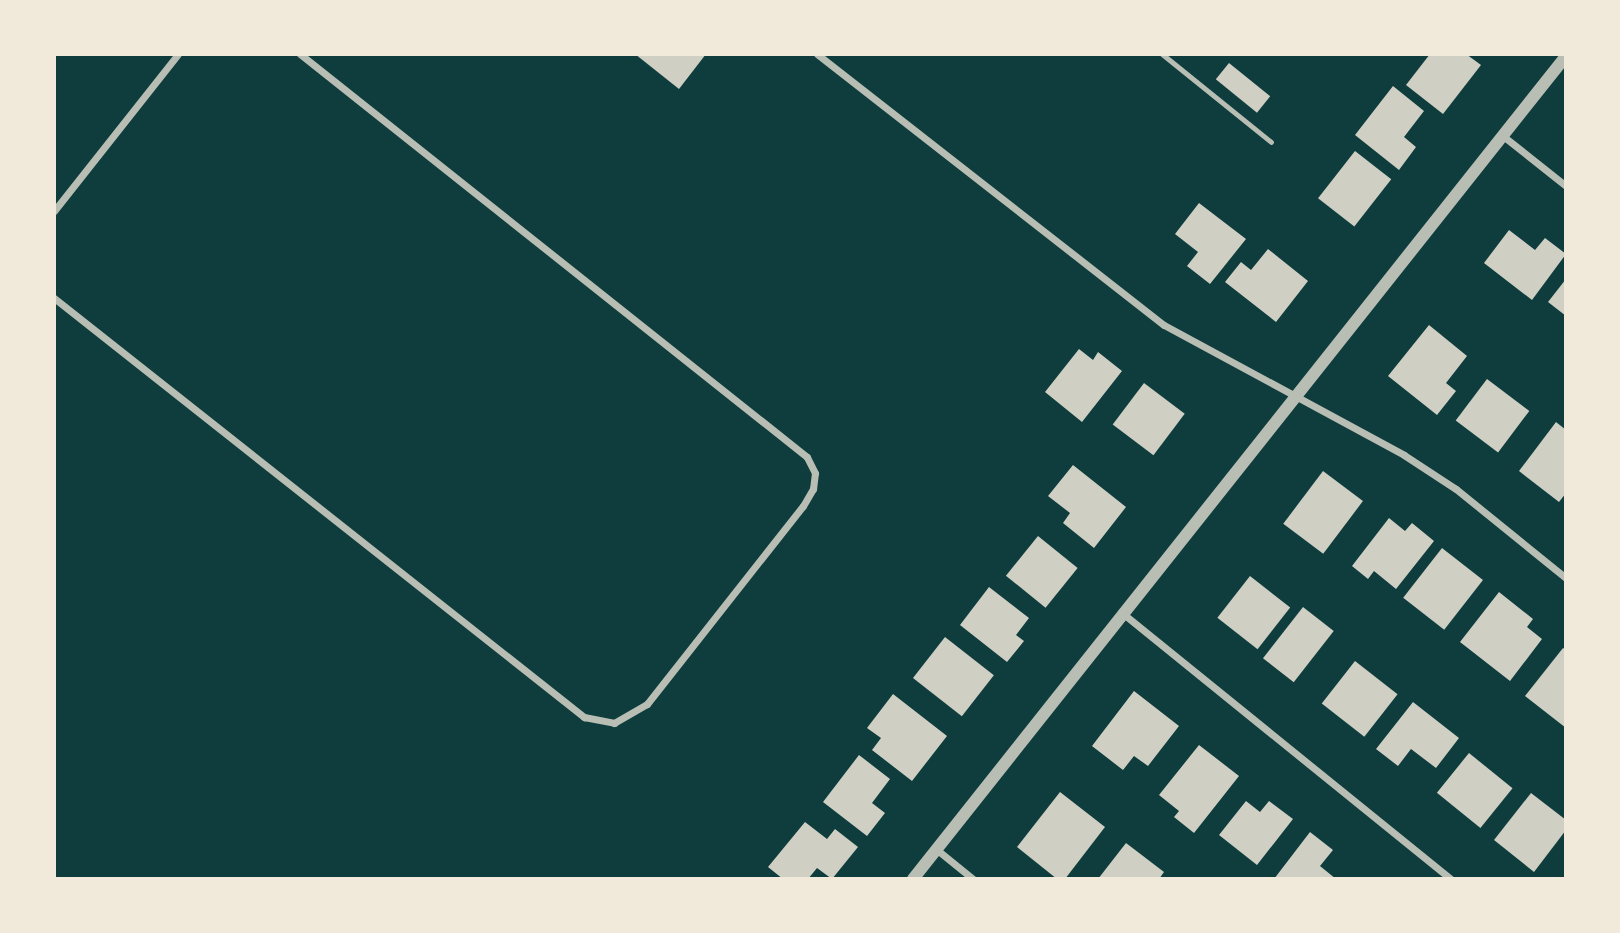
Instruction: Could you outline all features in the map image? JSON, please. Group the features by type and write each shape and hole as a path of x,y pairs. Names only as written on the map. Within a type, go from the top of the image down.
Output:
{"street":[{"path":"54,211 178,54"},
{"path":"54,298 584,717 614,723 647,704 803,506 813,489 814,473 807,457 300,54"},
{"path":"817,54 1119,293 1164,325 1435,476 1566,578"},
{"path":"913,879 1121,612 1566,56"},
{"path":"1503,136 1566,186"},
{"path":"1121,612 1451,879"},
{"path":"936,849 973,879"}],"lane":[{"path":"1162,54 1271,142"}],"building":[{"path":"635,54 706,54 679,89"},
{"path":"1430,54 1466,54 1481,65 1443,114 1406,85"},
{"path":"1229,63 1270,96 1257,113 1216,79"},
{"path":"1393,86 1424,111 1404,137 1416,147 1399,170 1355,135"},
{"path":"1355,151 1391,179 1354,227 1318,198"},
{"path":"1199,203 1246,239 1210,284 1187,266 1198,252 1175,234"},
{"path":"1509,230 1535,250 1545,238 1566,254 1532,300 1484,263"},
{"path":"1268,249 1308,281 1276,322 1225,282 1241,262 1251,270"},
{"path":"1566,279 1566,316 1548,302"},
{"path":"1429,325 1467,356 1446,383 1456,391 1437,415 1388,376"},
{"path":"1079,349 1093,360 1098,352 1122,371 1082,422 1045,392"},
{"path":"1487,379 1529,411 1498,452 1456,421"},
{"path":"1144,383 1185,414 1153,455 1113,425"},
{"path":"1556,422 1566,430 1566,493 1559,502 1519,471"},
{"path":"1073,465 1126,507 1094,548 1063,523 1070,513 1048,496"},
{"path":"1323,471 1363,501 1323,554 1283,524"},
{"path":"1389,518 1405,531 1412,523 1434,541 1396,589 1374,571 1368,579 1352,566"},
{"path":"1038,536 1078,568 1046,608 1006,576"},
{"path":"1442,548 1483,580 1444,630 1403,598"},
{"path":"1250,576 1290,607 1258,649 1217,618"},
{"path":"989,587 1029,618 1016,635 1024,641 1007,662 960,625"},
{"path":"1499,592 1533,619 1527,627 1542,639 1510,681 1460,642"},
{"path":"1303,607 1334,631 1294,682 1263,658"},
{"path":"945,637 994,675 962,716 913,678"},
{"path":"1563,648 1566,650 1566,728 1525,696"},
{"path":"1355,661 1398,694 1364,737 1322,704"},
{"path":"1134,691 1179,726 1148,766 1134,756 1123,770 1092,746"},
{"path":"893,694 947,736 912,781 872,750 881,738 867,728"},
{"path":"1413,702 1459,738 1436,768 1411,749 1398,766 1376,749"},
{"path":"1199,745 1239,776 1194,833 1174,817 1179,811 1159,795"},
{"path":"1469,753 1513,788 1480,828 1437,793"},
{"path":"859,755 890,779 872,803 885,813 867,836 823,802"},
{"path":"1060,792 1105,827 1065,879 1057,879 1017,847"},
{"path":"1531,793 1566,820 1566,830 1534,872 1494,840"},
{"path":"1246,801 1260,812 1269,801 1293,819 1257,865 1219,835"},
{"path":"805,822 827,839 835,829 858,847 832,879 817,868 808,879 783,879 768,867"},
{"path":"1310,832 1333,850 1320,866 1336,879 1274,879"},
{"path":"1126,843 1164,872 1159,879 1098,879"}]}
